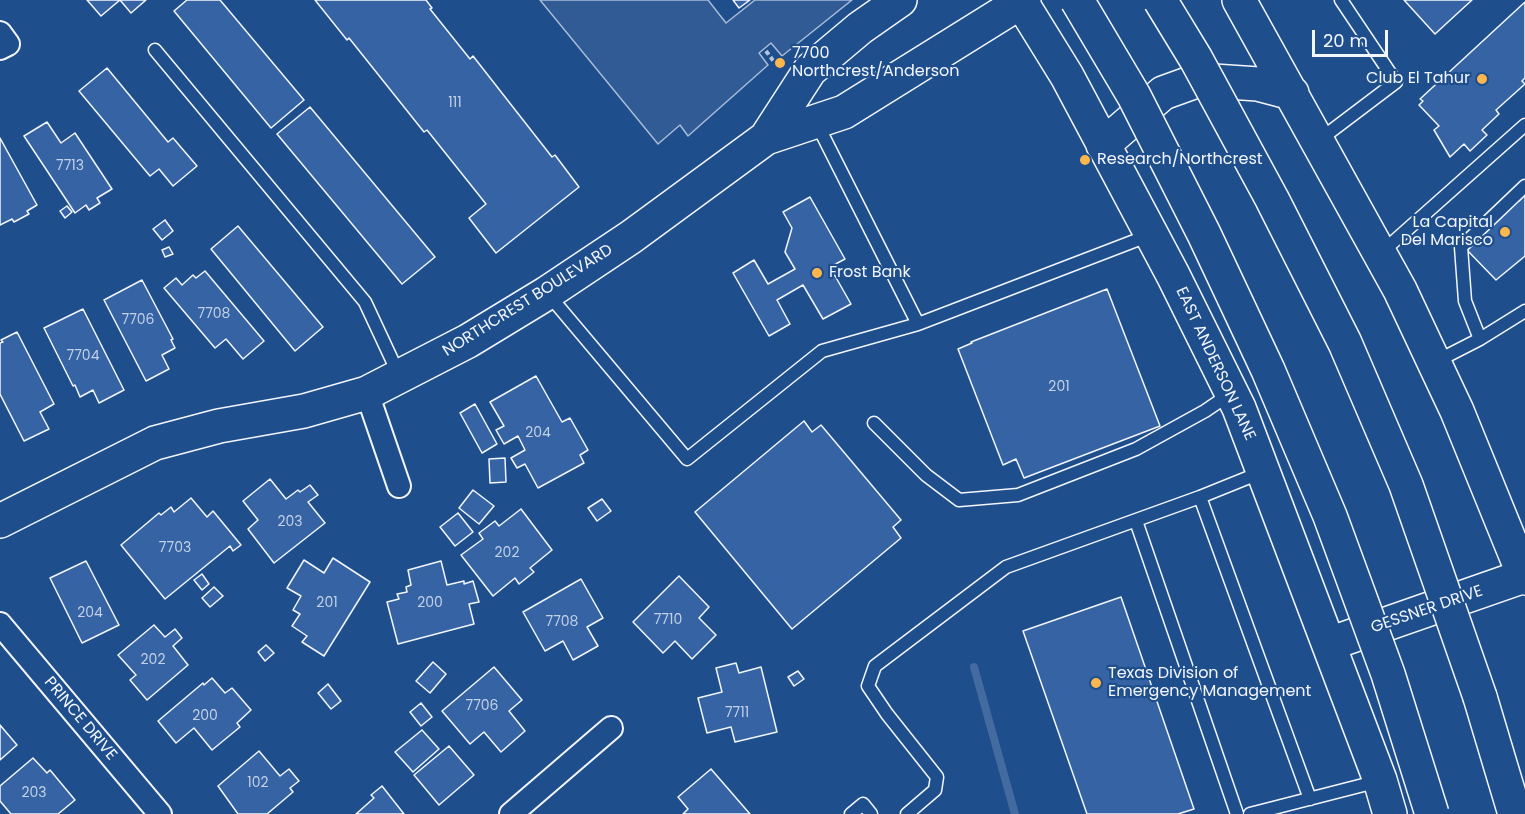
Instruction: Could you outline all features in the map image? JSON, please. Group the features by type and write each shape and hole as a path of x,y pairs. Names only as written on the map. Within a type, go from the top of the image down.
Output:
{"main road":[{"name":"NORTHCREST BOULEVARD","path":"766,138 810,70 860,28 900,0"},
{"path":"1077,0 1134,96 1204,234 1268,370 1334,527 1388,674 1432,814"},
{"path":"1160,0 1196,59 1272,199 1345,343 1406,484 1480,697 1515,814"},
{"path":"1239,0 1400,290 1457,411 1525,576"},
{"name":"NORTHCREST BOULEVARD","path":"0,521 155,443 219,426 304,411 367,393 468,341 547,293 631,237 766,138 844,112 1022,1"},
{"name":"EAST ANDERSON LANE","path":"1022,1 1067,76 1231,394 1329,644 1380,780 1390,814"},
{"path":"1104,146 1163,93 1199,80 1258,84 1292,93"},
{"name":"GESSNER DRIVE","path":"1329,644 1525,576"},
{"path":"1480,697 1525,776"}],"street":[{"path":"367,393 399,486"},
{"name":"PRINCE DRIVE","path":"0,624 160,814"},
{"path":"511,814 611,728"}],"lane":[{"path":"1318,141 1396,82 1341,0"},
{"path":"155,51 365,302 400,376"},
{"path":"815,121 918,324"},
{"path":"1380,254 1525,125"},
{"path":"1480,339 1466,301 1461,247 1525,186"},
{"path":"547,293 687,459 822,351 918,324 1151,235"},
{"path":"1434,362 1480,339 1525,311"},
{"path":"873,423 926,475 959,500 1018,495 1136,449 1231,394"},
{"path":"907,814 935,790 937,777 868,686 874,666 1006,567 1263,472"},
{"path":"1200,497 1310,799"},
{"path":"1136,520 1237,814"},
{"path":"1250,814 1380,780"},
{"path":"851,814 863,804 871,814"}],"path":[{"path":"766,51 780,69"}],"shaded area":[{"path":"540,0 708,0 726,23 755,0 852,0 782,56 771,43 759,53 768,65 688,136 680,125 658,144"}],"building":[{"path":"87,0 120,0 101,16"},
{"path":"120,0 146,0 131,13"},
{"path":"187,0 220,0 304,100 271,128 174,11"},
{"path":"315,0 426,0 432,8 430,9 470,59 473,56 552,157 555,155 579,187 496,253 469,218 486,204 427,130 424,132 349,38 347,40"},
{"path":"733,0 750,0 739,8"},
{"path":"1404,0 1472,0 1435,34"},
{"name":"Club El Tahur","path":"1525,2 1525,78 1522,81 1525,84 1496,110 1499,114 1482,130 1487,135 1470,151 1464,144 1450,157 1434,130 1439,126 1419,105 1423,101 1420,99"},
{"path":"107,68 168,142 173,138 197,166 173,186 159,169 150,176 79,91"},
{"path":"310,107 435,257 402,284 277,134"},
{"path":"47,122 61,143 75,133 112,189 97,198 100,203 89,210 86,205 75,213 24,136"},
{"path":"0,138 37,205 27,211 29,214 14,222 12,219 0,225"},
{"name":"La Capital Del Marisco","path":"1525,195 1525,256 1496,280 1466,249 1516,197 1519,201"},
{"path":"810,197 845,259 830,267 851,304 823,319 803,285 777,300 790,324 769,336 733,273 754,260 768,284 795,269 785,252 792,228 783,212"},
{"path":"67,206 72,212 65,218 60,211"},
{"path":"165,220 173,231 162,240 153,229"},
{"path":"238,226 323,327 295,351 211,249"},
{"path":"169,247 173,254 165,257 162,250"},
{"path":"205,271 264,341 243,359 226,339 215,348 164,288 176,278 182,285 193,275 196,278"},
{"path":"142,280 173,339 171,340 175,348 162,355 169,369 146,381 104,300"},
{"path":"1107,289 1160,426 1024,478 1016,459 1003,465 958,349"},
{"path":"83,309 124,390 99,403 93,390 80,397 44,328"},
{"path":"17,332 54,404 40,412 49,429 24,441 0,394 0,343 3,342 1,340"},
{"path":"536,376 562,422 570,418 588,450 580,455 584,463 538,488 525,464 517,468 511,458 525,450 518,436 504,444 496,430 504,426 490,402"},
{"path":"475,404 497,444 482,453 460,413"},
{"path":"804,421 812,432 821,425 901,520 893,527 901,538 792,629 695,512"},
{"path":"505,458 506,482 490,483 489,459"},
{"path":"270,479 286,499 310,485 318,495 308,502 325,523 274,563 248,529 258,520 243,501"},
{"path":"473,490 494,506 479,524 459,508"},
{"path":"191,498 207,517 213,511 241,545 233,551 230,546 165,599 121,545 159,513 161,515 171,507 174,512"},
{"path":"602,499 611,511 597,521 588,508"},
{"path":"521,509 552,550 530,568 534,572 519,584 515,578 493,596 461,555 483,539 479,533 495,521 499,526"},
{"path":"458,513 473,532 455,546 440,527"},
{"path":"333,558 370,582 324,656 302,642 307,636 292,626 300,614 293,610 301,596 287,588 304,560 324,573"},
{"path":"86,561 119,625 82,643 50,578"},
{"path":"441,561 447,585 473,581 479,602 469,604 474,624 398,644 387,602 399,599 397,594 407,592 406,587 411,585 408,570"},
{"path":"202,574 209,584 202,590 194,580"},
{"path":"679,576 709,607 699,618 716,635 692,659 675,641 663,653 633,622"},
{"path":"581,579 603,618 587,627 598,646 573,660 563,641 545,651 523,612"},
{"path":"214,587 223,596 210,607 202,598"},
{"name":"Texas Division of Emergency Management","path":"1121,597 1194,809 1178,814 1087,814 1023,631"},
{"path":"154,625 165,637 175,629 182,638 173,646 188,665 147,700 130,680 136,675 118,655"},
{"path":"266,645 274,653 265,661 258,652"},
{"path":"433,662 446,674 430,693 416,681"},
{"path":"736,663 739,673 761,667 777,732 735,742 731,727 707,733 698,698 722,692 716,668"},
{"path":"494,667 522,700 509,711 525,731 501,752 484,732 470,744 442,711"},
{"path":"798,671 804,679 794,686 788,677"},
{"path":"212,678 225,693 232,688 251,710 237,723 240,727 212,750 194,728 176,743 158,721"},
{"path":"328,684 341,701 331,709 318,693"},
{"path":"421,703 432,717 421,726 410,712"},
{"path":"0,725 17,745 0,760"},
{"path":"422,730 439,749 413,772 395,752"},
{"path":"449,746 474,775 439,805 414,775"},
{"path":"259,751 280,776 289,769 299,781 290,788 293,792 267,814 238,814 218,786"},
{"path":"33,758 47,773 50,770 75,800 58,814 11,814 0,801 0,786"},
{"path":"711,769 750,814 683,814 688,809 678,797"},
{"path":"382,786 404,814 356,814 374,798 371,795"}],"waterway":[{"path":"974,667 1015,814"}],"place":[{"name":"7700 Northcrest/Anderson","path":"780,63"},
{"name":"Club El Tahur","path":"1482,79"},
{"name":"Research/Northcrest","path":"1085,160"},
{"name":"La Capital Del Marisco","path":"1505,232"},
{"name":"Frost Bank","path":"817,273"},
{"name":"Texas Division of Emergency Management","path":"1096,683"}]}
